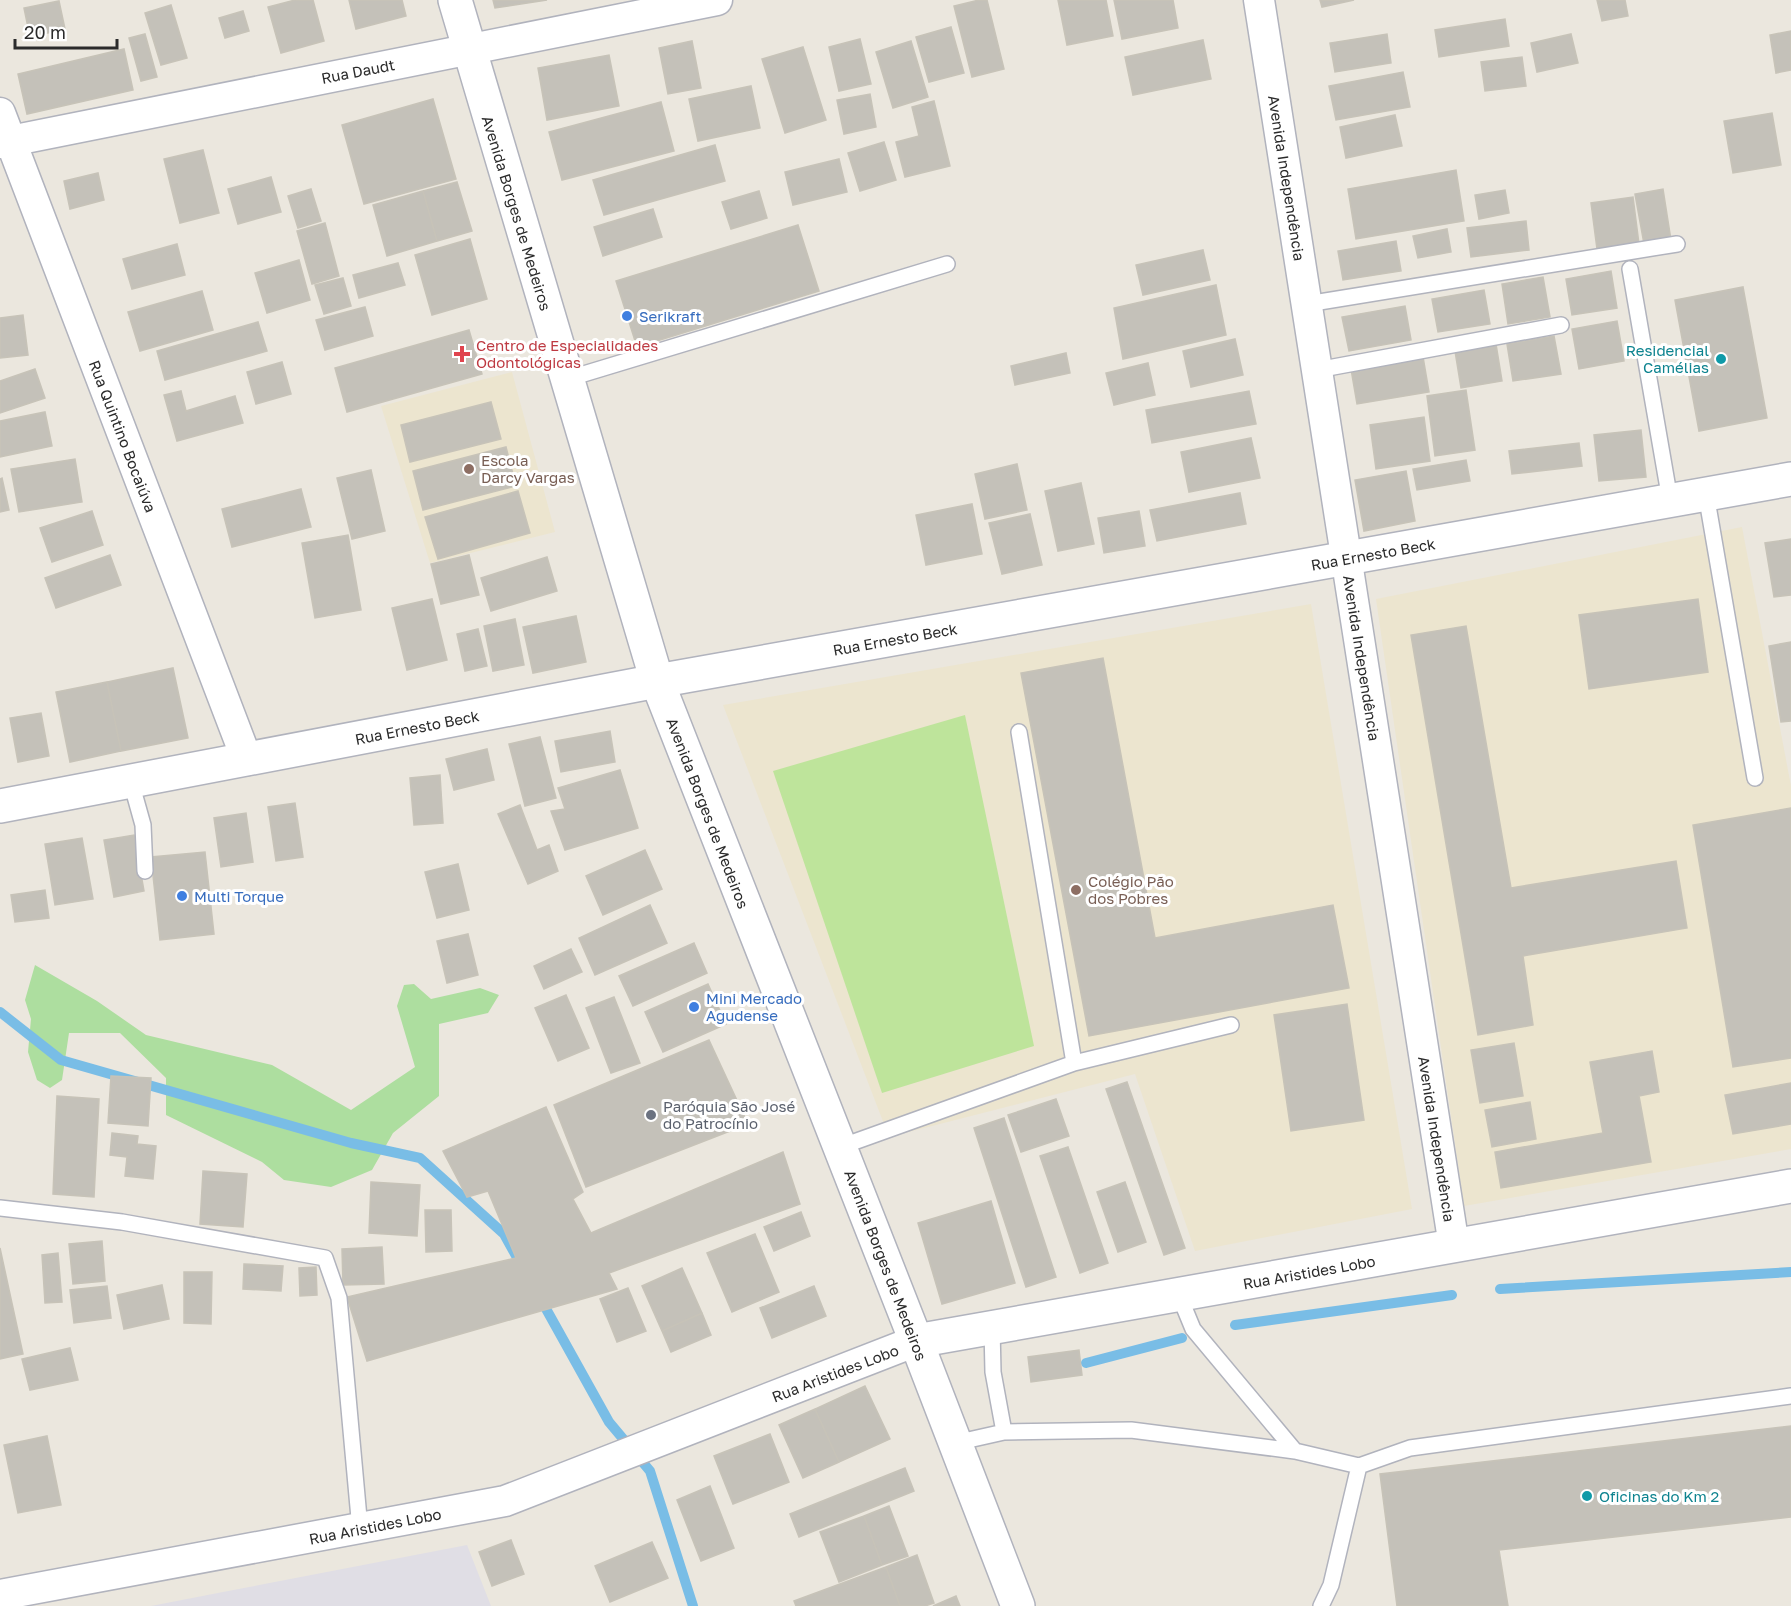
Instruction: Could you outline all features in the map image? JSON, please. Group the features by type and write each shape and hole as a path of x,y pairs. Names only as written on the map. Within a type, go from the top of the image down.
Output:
{"street":[{"name":"Avenida Borges de Medeiros","path":"455,0 657,681 1018,1606"},
{"name":"Rua Daudt","path":"5,142 717,0"},
{"name":"Avenida Independência","path":"1259,0 1454,1246"},
{"name":"Rua Quintino Bocaiúva","path":"0,113 5,142 247,760"},
{"name":"Rua Ernesto Beck","path":"0,806 657,681 1791,479"},
{"name":"Rua Aristides Lobo","path":"0,1595 505,1501 916,1341 1791,1186"}],"lane":[{"path":"1307,304 1677,244"},
{"path":"567,379 947,264"},
{"path":"1630,269 1670,500"},
{"path":"1317,370 1562,325"},
{"path":"1706,494 1755,778"},
{"path":"1019,732 1074,1063"},
{"path":"130,782 142,825 145,871"},
{"path":"840,1147 1074,1063 1231,1025"},
{"path":"0,1208 122,1222 325,1258 339,1298 360,1528"},
{"path":"1179,1295 1193,1329 1295,1451"},
{"path":"992,1328 993,1372 1004,1432"},
{"path":"956,1443 1004,1432 1131,1430 1295,1451 1359,1466 1410,1448 1791,1396"},
{"path":"1321,1606 1331,1585 1359,1466"}],"shaded area":[{"name":"Escola Darcy Vargas","path":"512,372 555,532 430,563 381,406"},
{"path":"1742,527 1791,786 1791,1149 1464,1206 1376,599"},
{"name":"Colégio Pão dos Pobres","path":"1311,604 1412,1209 1195,1251 1135,1074 889,1137 723,705"},
{"path":"467,1545 491,1606 151,1606 223,1592"}],"green space":[{"path":"965,715 1034,1046 882,1093 773,771"},
{"path":"35,965 97,1001 146,1035 272,1065 351,1110 415,1067 397,1006 404,985 414,984 431,999 480,988 499,995 488,1013 439,1024 439,1096 393,1133 372,1170 331,1187 284,1180 262,1162 166,1115 166,1078 120,1033 69,1033 62,1080 50,1088 37,1080 28,1052 31,1019 25,1000"}],"building":[{"path":"295,0 313,0 324,41 281,53 268,7"},
{"path":"349,0 402,0 406,16 356,29"},
{"path":"493,0 547,0 495,8"},
{"path":"987,0 1004,69 972,77 954,6"},
{"path":"1058,0 1106,0 1113,36 1067,45"},
{"path":"1114,0 1173,0 1178,28 1122,39"},
{"path":"1320,0 1354,0 1322,7"},
{"path":"1597,0 1625,0 1628,16 1602,21"},
{"path":"59,1 65,29 30,37 24,8"},
{"path":"171,5 187,58 161,65 145,13"},
{"path":"243,11 249,31 225,38 219,18"},
{"path":"1505,19 1509,46 1439,57 1435,30"},
{"path":"951,27 964,73 929,82 916,37"},
{"path":"1791,31 1791,70 1776,73 1770,35"},
{"path":"145,34 157,77 141,81 129,38"},
{"path":"1387,34 1391,63 1335,72 1330,43"},
{"path":"1571,34 1578,63 1537,72 1531,43"},
{"path":"860,39 871,84 839,91 829,47"},
{"path":"1203,40 1211,79 1133,95 1125,57"},
{"path":"692,41 701,88 668,94 659,48"},
{"path":"911,41 928,97 893,108 876,52"},
{"path":"803,47 826,120 785,133 762,59"},
{"path":"124,49 133,90 27,114 18,74"},
{"path":"609,55 619,106 547,120 538,68"},
{"path":"1522,57 1526,86 1485,91 1481,62"},
{"path":"1403,72 1410,107 1336,120 1329,86"},
{"path":"751,86 760,128 698,141 689,99"},
{"path":"870,94 876,127 844,134 837,100"},
{"path":"433,99 456,179 364,204 342,125"},
{"path":"934,101 950,166 905,177 896,142 919,136 912,107"},
{"path":"661,102 674,151 562,180 549,132"},
{"path":"1772,113 1781,165 1733,173 1724,121"},
{"path":"1395,115 1402,146 1346,158 1340,127"},
{"path":"884,142 896,180 860,191 848,153"},
{"path":"715,145 725,181 604,215 593,180"},
{"path":"203,150 219,213 180,223 164,159"},
{"path":"839,159 847,192 793,205 785,172"},
{"path":"1456,170 1464,221 1356,239 1348,189"},
{"path":"98,173 104,200 70,209 64,181"},
{"path":"271,177 281,212 238,224 228,189"},
{"path":"457,182 472,231 437,241 423,191"},
{"path":"311,189 321,221 298,228 288,196"},
{"path":"1663,189 1671,240 1644,244 1635,194"},
{"path":"1505,190 1509,213 1479,219 1475,195"},
{"path":"423,191 437,241 387,256 373,205"},
{"path":"759,191 767,218 731,229 722,202"},
{"path":"1633,197 1639,244 1597,249 1591,203"},
{"path":"653,209 662,237 603,256 594,227"},
{"path":"1526,221 1529,250 1471,257 1467,228"},
{"path":"325,223 339,276 312,284 297,231"},
{"path":"798,225 819,291 637,347 616,281"},
{"path":"1447,229 1451,252 1418,258 1413,236"},
{"path":"470,239 487,299 432,315 415,255"},
{"path":"1396,241 1401,271 1343,280 1338,251"},
{"path":"177,244 185,275 132,289 123,259"},
{"path":"1203,250 1210,280 1143,295 1136,265"},
{"path":"299,260 310,300 267,313 255,273"},
{"path":"398,263 405,285 359,298 353,275"},
{"path":"1611,271 1617,308 1572,315 1566,279"},
{"path":"1543,277 1550,317 1508,324 1502,284"},
{"path":"343,278 351,306 324,314 315,285"},
{"path":"1216,285 1226,335 1123,359 1114,308"},
{"name":"Residencial Camélias","path":"1743,287 1767,418 1699,431 1675,300"},
{"path":"1484,290 1490,324 1438,332 1432,299"},
{"path":"202,291 213,330 140,351 128,312"},
{"path":"1405,306 1411,340 1349,351 1342,317"},
{"path":"365,307 373,336 325,350 316,320"},
{"path":"23,315 28,355 0,358 0,318"},
{"path":"1617,321 1624,361 1579,369 1572,329"},
{"path":"258,322 267,351 165,380 157,351"},
{"path":"469,330 482,374 347,412 335,368"},
{"path":"1554,336 1561,374 1513,381 1507,344"},
{"path":"1235,339 1243,375 1191,387 1183,351"},
{"path":"1496,344 1502,381 1461,388 1455,351"},
{"path":"1066,353 1070,373 1015,385 1011,366"},
{"path":"1423,357 1429,392 1357,404 1351,369"},
{"path":"282,362 291,394 256,404 247,372"},
{"path":"1148,363 1155,395 1114,405 1106,373"},
{"path":"35,369 45,398 0,413 0,381"},
{"path":"1466,390 1475,450 1435,456 1427,396"},
{"path":"181,391 186,411 235,396 243,423 177,441 164,395"},
{"path":"1249,391 1256,424 1152,443 1146,410"},
{"path":"491,402 501,439 410,462 401,425"},
{"path":"45,412 52,446 0,457 0,421"},
{"path":"1424,417 1430,461 1376,469 1370,425"},
{"path":"1641,430 1646,477 1599,481 1594,435"},
{"path":"1251,438 1260,478 1189,492 1181,452"},
{"path":"1579,443 1582,466 1512,474 1509,451"},
{"path":"506,447 516,486 423,510 413,471"},
{"path":"75,459 82,502 19,512 11,469"},
{"path":"1466,460 1470,481 1417,490 1413,469"},
{"path":"1017,464 1027,510 985,519 975,474"},
{"path":"371,470 385,531 352,539 337,478"},
{"path":"1406,471 1415,521 1364,531 1355,480"},
{"path":"2,478 9,510 0,512 0,479"},
{"path":"1081,483 1094,544 1058,551 1045,491"},
{"path":"301,489 311,527 232,547 222,509"},
{"path":"518,491 530,533 438,559 425,517"},
{"path":"1240,493 1246,524 1157,541 1150,510"},
{"path":"972,504 982,554 926,565 916,515"},
{"path":"92,511 103,545 52,562 40,528"},
{"path":"1139,511 1145,546 1104,553 1098,518"},
{"path":"1030,514 1042,565 1002,574 989,523"},
{"path":"348,535 361,610 315,618 302,543"},
{"path":"1791,539 1791,595 1774,597 1765,543"},
{"path":"110,555 121,585 56,608 45,578"},
{"path":"469,555 479,595 441,604 431,564"},
{"path":"547,557 557,591 491,611 481,578"},
{"path":"432,599 447,660 407,670 392,608"},
{"path":"1698,599 1708,672 1589,689 1579,615"},
{"path":"576,616 586,662 533,673 523,627"},
{"path":"515,619 524,665 493,671 484,626"},
{"path":"1466,626 1511,888 1676,861 1687,928 1523,956 1533,1025 1478,1035 1411,635"},
{"path":"478,629 487,666 465,671 457,634"},
{"path":"1791,642 1791,721 1781,722 1769,646"},
{"path":"1103,658 1155,938 1333,905 1349,988 1089,1036 1021,673"},
{"path":"173,668 188,738 121,751 107,682"},
{"path":"107,682 121,751 70,762 56,692"},
{"path":"41,713 49,756 18,762 10,718"},
{"path":"610,731 615,762 561,772 555,741"},
{"path":"540,737 556,798 525,806 509,744"},
{"path":"487,749 494,780 454,790 446,759"},
{"path":"620,770 638,828 565,850 551,811 565,809 558,788"},
{"path":"440,775 443,823 414,825 410,778"},
{"path":"295,803 303,857 276,861 268,807"},
{"path":"520,805 537,850 549,845 558,871 528,884 498,814"},
{"path":"1791,808 1791,1058 1733,1067 1693,825"},
{"path":"246,813 253,862 221,867 214,818"},
{"path":"134,835 144,891 114,897 104,840"},
{"path":"82,838 93,899 55,905 45,844"},
{"path":"645,850 662,889 603,915 586,876"},
{"name":"Multi Torque","path":"205,852 214,934 160,940 151,857"},
{"path":"458,864 469,910 437,918 425,872"},
{"path":"45,890 49,918 15,922 11,895"},
{"path":"650,905 667,943 595,975 579,938"},
{"path":"468,934 478,975 447,983 437,941"},
{"path":"694,943 707,973 633,1006 619,976"},
{"path":"571,949 582,972 544,989 534,966"},
{"path":"708,984 726,1024 663,1052 645,1012"},
{"path":"566,995 589,1048 558,1061 535,1008"},
{"path":"614,997 640,1063 611,1073 586,1008"},
{"path":"1347,1004 1364,1120 1291,1131 1274,1015"},
{"name":"Paróquia São José do Patrocínio","path":"709,1040 748,1124 586,1187 554,1105"},
{"path":"1514,1043 1523,1096 1480,1103 1471,1050"},
{"path":"1652,1051 1659,1092 1639,1096 1651,1162 1501,1188 1495,1152 1603,1133 1590,1062"},
{"path":"111,1076 151,1078 148,1126 108,1123"},
{"path":"1127,1082 1185,1248 1164,1255 1106,1089"},
{"path":"1791,1083 1791,1124 1733,1134 1725,1095"},
{"path":"57,1096 99,1099 94,1197 53,1194"},
{"path":"1056,1099 1069,1136 1021,1152 1008,1115"},
{"path":"1530,1102 1536,1139 1492,1147 1485,1110"},
{"path":"546,1107 583,1192 573,1199 591,1233 783,1152 800,1204 609,1273 617,1289 367,1361 347,1297 516,1258 488,1191 467,1197 443,1151"},
{"path":"1004,1118 1056,1277 1026,1287 974,1128"},
{"path":"112,1133 138,1136 137,1144 156,1146 153,1179 125,1176 127,1157 110,1155"},
{"path":"1068,1147 1108,1263 1080,1273 1040,1156"},
{"path":"203,1171 247,1174 243,1227 200,1224"},
{"path":"371,1182 420,1185 417,1236 369,1233"},
{"path":"1125,1182 1146,1242 1118,1252 1097,1192"},
{"path":"991,1201 1015,1283 942,1304 918,1223"},
{"path":"425,1210 451,1210 452,1251 426,1252"},
{"path":"801,1212 810,1236 774,1251 764,1227"},
{"path":"755,1234 779,1292 732,1312 707,1253"},
{"path":"102,1241 105,1281 73,1284 69,1244"},
{"path":"382,1247 384,1284 343,1285 342,1249"},
{"path":"0,1248 23,1354 0,1359"},
{"path":"58,1253 62,1302 45,1303 42,1255"},
{"path":"244,1264 283,1266 281,1291 243,1289"},
{"path":"316,1267 317,1295 300,1296 299,1268"},
{"path":"682,1268 702,1313 662,1331 642,1286"},
{"path":"184,1272 212,1272 211,1324 184,1323"},
{"path":"162,1285 169,1319 124,1329 117,1295"},
{"path":"107,1286 111,1318 74,1323 70,1290"},
{"path":"814,1286 826,1316 772,1338 760,1308"},
{"path":"628,1288 646,1331 617,1342 600,1299"},
{"path":"702,1313 711,1335 671,1352 662,1331"},
{"path":"70,1348 78,1380 30,1390 22,1359"},
{"path":"1079,1350 1082,1375 1031,1382 1028,1357"},
{"path":"865,1386 890,1439 839,1462 815,1409"},
{"path":"815,1409 839,1462 803,1478 779,1425"},
{"name":"Oficinas do Km 2","path":"1791,1426 1791,1517 1499,1550 1508,1606 1397,1606 1380,1474"},
{"path":"770,1434 789,1482 733,1504 714,1456"},
{"path":"47,1436 61,1505 18,1513 4,1445"},
{"path":"905,1468 914,1491 799,1537 790,1514"},
{"path":"710,1486 734,1548 701,1561 677,1500"},
{"path":"889,1506 908,1556 882,1565 864,1516"},
{"path":"864,1516 882,1565 839,1582 820,1532"},
{"path":"511,1540 524,1574 492,1586 479,1552"},
{"path":"652,1542 668,1578 610,1602 595,1566"},
{"path":"917,1555 934,1603 925,1606 900,1606 886,1567"},
{"path":"886,1567 900,1606 796,1606 794,1601"},
{"path":"956,1596 960,1606 933,1606"}],"waterway":[{"path":"0,1012 61,1060 351,1143 420,1158 504,1234 520,1263"},
{"path":"1500,1289 1791,1272"},
{"path":"1235,1325 1452,1295"},
{"path":"540,1298 609,1422 650,1471 693,1606"},
{"path":"1086,1363 1182,1338"}],"place":[{"name":"Serikraft","path":"627,316"},
{"name":"Centro de Especialidades Odontológicas","path":"462,354"},
{"name":"Residencial Camélias","path":"1721,359"},
{"name":"Escola Darcy Vargas","path":"469,469"},
{"name":"Colégio Pão dos Pobres","path":"1076,890"},
{"name":"Multi Torque","path":"182,896"},
{"name":"Mini Mercado Agudense","path":"694,1007"},
{"name":"Paróquia São José do Patrocínio","path":"651,1115"},
{"name":"Oficinas do Km 2","path":"1587,1496"}]}
